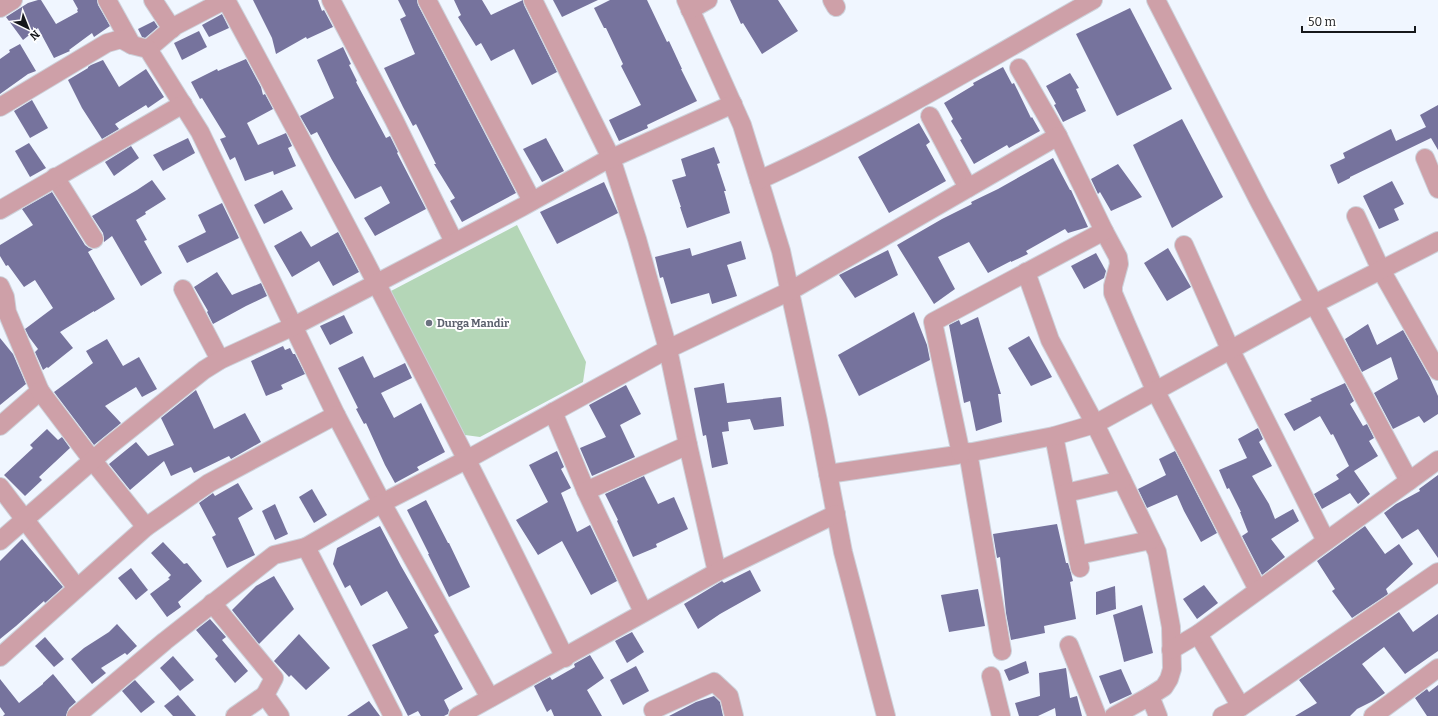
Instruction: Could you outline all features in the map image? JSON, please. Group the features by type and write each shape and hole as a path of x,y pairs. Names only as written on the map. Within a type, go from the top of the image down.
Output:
{"street":[{"path":"0,8 12,0"},
{"path":"107,0 182,104 200,132 336,416 382,503 490,698"},
{"path":"153,0 172,29"},
{"path":"140,47 225,0 315,164 565,658"},
{"path":"331,0 394,120 454,242"},
{"path":"427,0 532,202"},
{"path":"533,0 611,158 637,239 668,349 688,446 717,572"},
{"path":"708,0 688,5 742,125 781,251 843,552 886,716"},
{"path":"759,180 792,165 914,102 1093,0"},
{"path":"1156,0 1260,203 1409,481"},
{"path":"0,107 107,43 122,39 140,47"},
{"path":"1019,68 1058,136 1118,257 1120,264 1113,286 1113,293 1155,390 1258,590"},
{"path":"0,210 182,104"},
{"path":"0,541 92,461 204,370 220,360 294,326 377,284 532,202 611,158 732,104"},
{"path":"930,116 968,188"},
{"path":"76,716 165,641 274,555 306,547 382,503 466,460 668,349 790,291 1058,136"},
{"path":"1425,158 1438,189"},
{"path":"55,177 94,240"},
{"path":"1356,216 1381,270 1438,371"},
{"path":"1002,651 964,453 933,322 1104,231"},
{"path":"828,474 964,453 1054,436 1095,424 1314,304 1438,241"},
{"path":"1184,245 1230,349 1326,541"},
{"path":"1026,272 1050,340 1095,424 1157,552 1171,627 1172,669 1169,679 1164,687 1114,716"},
{"path":"0,286 5,297 4,314 40,391 92,461 146,527"},
{"path":"183,289 220,360"},
{"path":"0,426 40,391"},
{"path":"553,412 586,491 643,612"},
{"path":"0,657 146,527 209,483 336,416"},
{"path":"1054,436 1079,562 1151,540"},
{"path":"586,491 688,446"},
{"path":"1171,650 1198,634 1438,460"},
{"path":"1066,492 1122,480"},
{"path":"0,487 77,588"},
{"path":"458,716 565,658 643,612 717,572 790,538 836,514"},
{"path":"306,547 393,716"},
{"path":"1222,716 1240,707 1438,572"},
{"path":"212,604 274,678 265,695 235,716"},
{"path":"1198,634 1240,707"},
{"path":"1069,645 1097,716"},
{"path":"1373,716 1438,668"},
{"path":"991,676 1002,716"},
{"path":"650,714 714,682 729,696 734,716"},
{"path":"265,695 280,716"},
{"path":"1150,696 1158,716"}],"green space":[{"path":"517,225 586,362 583,382 480,437 465,435 391,291"}],"building":[{"path":"41,0 56,24 78,12 73,0 97,0 98,5 110,26 94,37 92,33 69,50 70,51 54,58 38,28 23,40 6,17 28,3"},
{"path":"253,0 318,0 322,11 324,10 333,27 307,39 306,37 276,54 272,38"},
{"path":"398,0 417,0 418,5 516,193 462,222 450,201 455,198 434,164 436,164 416,124 413,126 384,68 415,54 400,19 406,16"},
{"path":"454,0 482,0 491,15 523,0 524,5 557,72 532,85 514,49 491,61 481,43 476,46 458,17 461,15"},
{"path":"553,0 598,0 562,17"},
{"path":"610,0 647,0 667,42 669,41 697,101 647,125 648,128 619,141 609,120 641,105 621,66 623,64 606,28 604,28 594,8"},
{"path":"730,0 778,0 798,31 762,54 743,23 741,24"},
{"path":"1130,8 1172,89 1117,116 1076,34"},
{"path":"222,14 229,28 209,37 202,25"},
{"path":"154,21 158,27 145,38 142,37 138,29"},
{"path":"199,31 207,47 182,60 174,43"},
{"path":"20,44 36,71 28,74 0,94 0,59 10,52 9,50"},
{"path":"343,47 351,64 349,65 357,81 356,82 386,138 390,136 398,152 397,153 426,209 375,236 364,218 390,203 381,186 355,199 317,132 311,135 300,116 334,98 317,60"},
{"path":"246,59 261,87 263,95 265,94 273,109 247,123 258,145 286,133 292,146 288,148 296,166 274,175 273,171 245,181 235,157 230,160 220,139 226,137 202,98 200,99 191,82 217,69 218,71"},
{"path":"103,60 119,87 146,69 164,97 148,108 146,105 115,124 119,129 102,139 82,108 68,80 91,65"},
{"path":"1003,67 1012,84 1014,83 1031,118 1032,117 1040,131 1009,148 1007,145 974,164 960,140 962,139 951,121 953,119 944,103 974,85 973,83"},
{"path":"1070,73 1079,88 1076,89 1086,111 1063,122 1054,105 1056,104 1046,86"},
{"path":"32,100 48,128 30,138 14,111"},
{"path":"1438,105 1438,150 1431,138 1338,184 1330,165 1345,158 1343,153 1391,129 1396,141 1426,127 1420,115"},
{"path":"1182,119 1223,197 1172,228 1133,145"},
{"path":"919,123 930,142 926,145 946,181 889,213 858,157"},
{"path":"188,138 195,153 163,171 153,155"},
{"path":"546,138 564,171 542,182 523,149"},
{"path":"29,143 46,168 30,177 15,151"},
{"path":"131,146 139,158 114,176 105,162"},
{"path":"714,147 720,163 717,164 726,191 724,191 730,213 687,228 672,180 686,176 681,159"},
{"path":"1053,158 1071,190 1088,227 1068,233 1065,229 1026,251 1028,254 988,273 969,242 938,257 955,289 934,304 897,245 942,219 972,204 971,202 998,189"},
{"path":"1118,164 1142,197 1111,211 1100,192 1098,194 1091,179"},
{"path":"152,180 166,199 145,212 146,214 136,220 147,240 144,241 162,273 141,286 112,236 104,242 103,233 92,216"},
{"path":"1392,181 1404,204 1394,209 1399,220 1379,229 1363,196"},
{"path":"604,182 618,213 557,244 540,212"},
{"path":"282,190 293,209 264,224 254,205"},
{"path":"52,192 85,245 93,249 88,252 115,299 60,332 73,348 48,368 47,367 43,370 35,352 38,349 25,329 53,308 35,280 24,287 8,265 6,266 0,256 0,245 33,225 22,209"},
{"path":"222,203 239,238 187,263 178,246 206,232 198,215"},
{"path":"301,231 311,247 338,232 359,272 333,286 319,261 292,277 274,246"},
{"path":"741,241 746,259 727,265 737,296 712,304 709,293 671,304 663,277 660,278 655,257 690,248 692,256"},
{"path":"1168,248 1191,287 1167,301 1144,263"},
{"path":"888,250 898,275 855,298 839,275"},
{"path":"1096,253 1106,271 1104,278 1084,289 1071,266"},
{"path":"217,272 232,295 261,283 267,296 213,324 207,312 208,311 194,287"},
{"path":"914,312 927,345 930,360 859,396 838,355"},
{"path":"344,315 353,333 330,345 320,326"},
{"path":"978,317 1001,394 998,394 1002,422 976,431 970,401 964,403 949,325 959,320 961,325"},
{"path":"1368,324 1377,345 1403,330 1430,378 1438,396 1438,414 1424,423 1419,416 1393,429 1374,393 1398,379 1391,357 1362,372 1345,339"},
{"path":"1029,336 1052,377 1031,386 1008,348"},
{"path":"0,338 13,354 26,384 0,405"},
{"path":"107,339 123,366 139,357 157,389 142,397 136,387 105,406 121,423 94,445 54,392 93,363 86,351"},
{"path":"283,346 285,350 290,348 293,354 295,354 305,374 281,385 283,389 266,396 251,361"},
{"path":"363,356 374,378 405,363 412,378 381,393 394,418 421,403 445,452 417,467 419,470 395,483 366,423 364,424 356,409 358,408 338,368"},
{"path":"724,383 727,403 781,397 784,426 754,430 750,419 728,422 729,431 722,432 728,464 712,468 706,435 703,436 694,388"},
{"path":"1345,383 1354,401 1350,404 1363,426 1367,424 1374,438 1369,441 1378,456 1354,471 1370,494 1358,504 1350,493 1322,509 1314,494 1339,479 1336,475 1349,466 1333,434 1331,435 1320,416 1294,431 1284,414 1312,401 1310,399"},
{"path":"626,385 641,414 620,425 635,457 592,476 580,448 606,437 589,405"},
{"path":"196,390 214,429 245,413 261,442 231,459 229,456 194,473 191,467 171,476 164,461 130,490 109,464 136,442 148,456 174,445 161,418"},
{"path":"1258,428 1263,439 1259,442 1272,466 1252,476 1269,504 1275,519 1293,509 1299,521 1271,539 1285,557 1262,575 1242,536 1248,532 1241,512 1229,488 1227,489 1219,470 1247,458 1238,439"},
{"path":"47,429 58,440 62,437 70,448 39,477 42,480 25,496 4,475 33,448 30,445"},
{"path":"557,451 564,467 561,469 571,488 561,493 577,532 590,525 617,581 591,595 562,541 538,555 516,520 548,502 529,465"},
{"path":"1175,451 1217,533 1201,542 1177,495 1147,508 1138,489 1166,475 1159,459"},
{"path":"1438,475 1438,558 1418,529 1402,539 1384,513 1396,504 1420,491 1419,489"},
{"path":"644,476 658,504 674,497 688,529 656,544 657,547 633,557 617,521 618,520 605,494"},
{"path":"238,483 253,509 238,518 255,555 227,568 212,537 216,535 199,503 213,493 215,496"},
{"path":"312,489 327,515 314,523 299,497"},
{"path":"426,500 470,587 449,597 407,510"},
{"path":"275,504 288,534 275,540 262,511"},
{"path":"1057,524 1066,563 1068,563 1073,581 1070,582 1076,619 1044,626 1045,633 1011,640 1006,613 1000,557 997,558 993,534"},
{"path":"380,526 439,632 434,635 463,689 444,700 449,710 448,714 444,716 421,716 418,711 408,716 372,645 408,628 387,591 361,606 350,585 345,588 333,564 337,548"},
{"path":"1365,526 1385,554 1399,544 1413,564 1386,589 1388,594 1352,618 1332,591 1335,589 1317,561"},
{"path":"22,539 63,587 45,603 44,601 0,639 0,561"},
{"path":"163,542 184,564 187,563 202,581 178,602 181,607 167,617 150,594 170,579 168,578 171,575 151,553"},
{"path":"131,568 148,590 136,600 118,578"},
{"path":"750,570 761,591 720,614 698,629 684,604 722,581 724,583"},
{"path":"274,576 294,609 259,644 232,610 256,586"},
{"path":"1204,585 1218,603 1197,619 1183,599"},
{"path":"1115,586 1116,609 1096,615 1096,592"},
{"path":"978,589 985,626 949,632 941,595"},
{"path":"1142,605 1153,653 1124,662 1113,615"},
{"path":"1399,612 1413,632 1438,614 1438,651 1405,674 1384,647 1362,664 1385,693 1357,709 1350,716 1295,716 1317,703 1299,680"},
{"path":"210,619 226,637 222,640 248,671 235,683 215,659 218,656 196,630"},
{"path":"117,624 137,646 127,655 125,653 101,668 106,673 92,684 71,659 84,648 109,632"},
{"path":"632,632 644,652 627,663 615,641"},
{"path":"299,634 330,668 306,690 291,675 289,677 274,661"},
{"path":"45,637 64,659 54,667 35,646"},
{"path":"590,655 604,678 587,690 602,716 554,716 551,709 547,712 534,686 550,677 552,680 575,667 574,664"},
{"path":"173,656 194,680 180,691 160,668"},
{"path":"1026,661 1029,673 1009,681 1004,670"},
{"path":"636,666 649,691 623,705 610,680"},
{"path":"1066,668 1070,698 1077,696 1082,716 1056,716 1055,708 1038,716 1019,716 1015,703 1040,696 1039,673"},
{"path":"1121,669 1132,694 1110,704 1099,676"},
{"path":"53,674 76,702 69,708 66,716 3,716 5,714 0,707 0,679 19,703"},
{"path":"135,680 155,702 141,713 122,691"},
{"path":"1438,685 1438,716 1427,716 1415,698 1427,689 1429,692"},
{"path":"178,695 196,716 173,716 164,706"},
{"path":"714,696 720,702 723,716 669,716 696,702"},
{"path":"369,701 380,716 347,716"}],"place":[{"name":"Durga Mandir","path":"429,323"}]}
